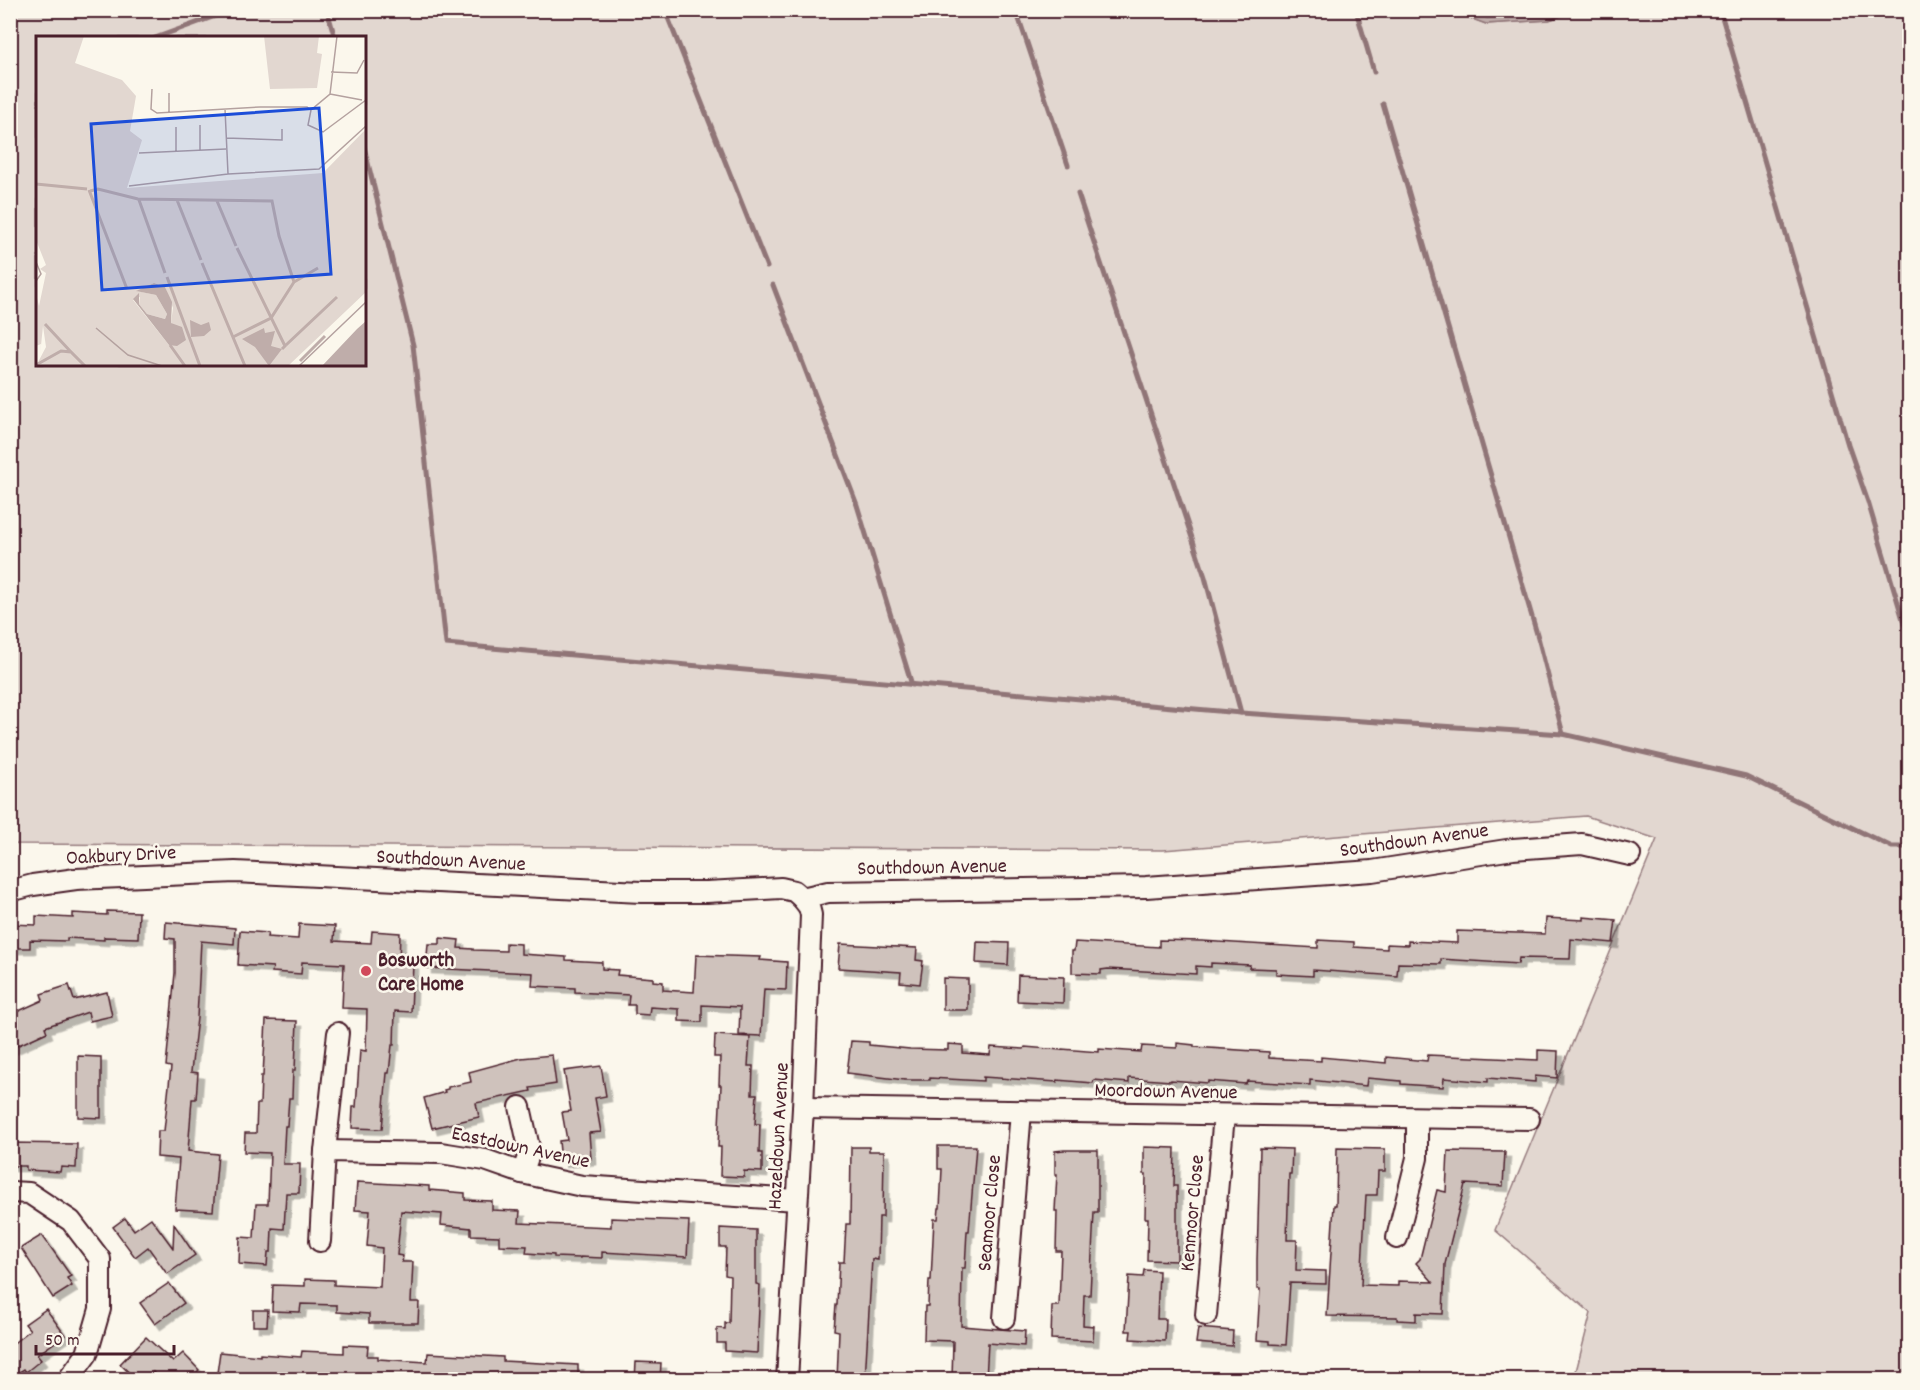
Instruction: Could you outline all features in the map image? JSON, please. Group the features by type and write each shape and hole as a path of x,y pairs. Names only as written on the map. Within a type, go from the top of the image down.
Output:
{"street":[{"name":"Southdown Avenue","path":"235,872 641,892 707,892 781,888 794,891 802,898 837,891 1146,887 1372,872 1513,849 1582,844 1630,855"},
{"name":"Oakbury Drive","path":"10,891 76,879 235,872"},
{"name":"Hazeldown Avenue","path":"787,1380 811,915 809,907 802,898"},
{"path":"320,1241 325,1151 338,1034"},
{"path":"520,1107 530,1152 522,1173"},
{"name":"Moordown Avenue","path":"802,1108 1529,1119"},
{"name":"Seamoor Close","path":"1004,1318 1021,1111"},
{"name":"Kenmoor Close","path":"1206,1315 1224,1114"},
{"path":"1397,1238 1417,1158 1418,1118"},
{"name":"Eastdown Avenue","path":"325,1151 441,1153 485,1160 522,1173 582,1186 797,1200"},
{"path":"10,1192 28,1193 71,1221 100,1259 100,1309 87,1354 70,1379"}],"shaded area":[{"path":"1450,10 1486,24 1549,20 1577,10 1909,11 1909,1379 1574,1379 1591,1313 1495,1230 1657,839 1586,816 1163,850 11,844 11,11"}],"water":[{"path":"1450,11 1577,11 1549,20 1486,24"}],"building":[{"path":"107,911 139,912 138,938 30,940 30,948 10,948 10,924 36,925 36,916 73,918 73,913 107,915"},
{"path":"1583,917 1616,920 1613,943 1571,939 1570,959 1519,958 1518,964 1441,959 1441,964 1398,963 1397,976 1313,970 1313,976 1276,974 1276,969 1211,963 1211,967 1196,966 1196,974 1108,969 1101,970 1101,974 1072,973 1072,951 1074,951 1075,942 1159,947 1159,940 1202,941 1318,948 1318,940 1354,942 1354,947 1387,949 1387,944 1408,945 1408,941 1457,943 1457,931 1545,934 1546,918 1583,920"},
{"path":"166,922 235,928 234,944 201,941 197,1018 191,1072 198,1073 196,1099 192,1099 188,1151 218,1154 213,1211 175,1209 179,1159 157,1157 158,1131 164,1131 171,1067 166,1066 175,973 175,939 165,938"},
{"path":"299,924 335,926 334,941 371,943 372,931 400,933 399,963 413,964 411,1012 395,1011 394,1045 392,1045 389,1073 387,1073 382,1129 352,1128 353,1107 356,1107 360,1050 366,1051 367,1009 342,1008 344,964 302,962 301,974 272,972 273,967 238,965 240,931 268,933 267,937 298,939"},
{"path":"440,938 459,940 458,948 473,950 506,951 506,943 521,944 521,954 602,962 602,969 618,970 617,975 653,978 653,981 663,982 663,990 694,992 696,955 761,957 760,960 787,962 786,990 764,989 761,1036 739,1035 740,1007 702,1005 702,1022 679,1021 679,1009 650,1007 649,1015 635,1014 635,1005 628,1005 629,995 575,992 575,988 532,986 533,973 426,968 428,944 440,944"},
{"path":"977,942 1009,943 1008,965 976,963"},
{"path":"840,944 917,948 916,960 923,961 920,984 900,982 901,972 838,968"},
{"path":"1018,975 1064,977 1063,1003 1017,1001"},
{"path":"943,978 968,979 968,1010 943,1010"},
{"path":"69,985 74,1000 107,992 112,1016 90,1021 88,1012 45,1027 47,1032 10,1049 10,1015 43,1000 41,994"},
{"path":"266,1020 297,1021 295,1070 293,1070 292,1098 289,1098 287,1126 285,1126 283,1164 300,1164 299,1193 286,1193 284,1229 272,1228 271,1252 268,1252 267,1266 239,1264 240,1237 254,1238 256,1204 268,1204 270,1153 244,1152 245,1133 256,1133 257,1104 260,1104 261,1076 263,1076"},
{"path":"715,1035 750,1037 748,1066 753,1066 752,1094 757,1094 755,1124 760,1124 759,1153 762,1153 762,1172 744,1171 744,1177 720,1176 721,1147 718,1147 721,1085 719,1085 720,1057 714,1057"},
{"path":"851,1041 910,1049 948,1050 948,1044 963,1045 963,1053 990,1055 991,1047 1141,1052 1142,1046 1177,1048 1177,1043 1194,1045 1194,1047 1269,1052 1269,1058 1321,1061 1321,1057 1386,1063 1386,1057 1427,1061 1428,1055 1538,1060 1538,1050 1558,1051 1557,1078 1535,1076 1535,1082 1488,1078 1488,1082 1444,1078 1443,1087 1401,1084 1401,1081 1367,1078 1366,1086 1310,1080 1310,1085 1247,1081 1246,1084 1208,1081 1208,1083 1129,1078 1129,1083 1094,1080 1093,1083 983,1077 983,1081 930,1078 930,1080 905,1080 847,1073"},
{"path":"552,1055 556,1084 530,1088 531,1091 476,1103 479,1117 432,1128 424,1098 445,1092 444,1090 448,1087 471,1082 469,1072 521,1058"},
{"path":"78,1056 101,1057 101,1118 78,1117"},
{"path":"601,1066 606,1096 595,1098 601,1132 589,1133 591,1159 561,1162 559,1141 567,1140 562,1112 571,1111 564,1071"},
{"path":"10,1143 77,1144 76,1168 61,1167 60,1172 26,1170 26,1166 10,1166"},
{"path":"938,1146 976,1146 965,1268 962,1268 961,1326 1025,1331 1024,1346 988,1343 986,1380 952,1380 953,1341 924,1340 925,1306 928,1306 929,1280 931,1280 934,1219 938,1219 940,1208 942,1169 938,1169"},
{"path":"851,1147 869,1147 869,1151 884,1151 883,1217 879,1217 878,1260 872,1259 865,1380 837,1380 839,1331 834,1330 839,1262 844,1262 846,1224 850,1224"},
{"path":"1144,1147 1175,1148 1177,1261 1147,1260 1148,1218 1145,1218"},
{"path":"1260,1148 1292,1149 1287,1240 1297,1240 1296,1270 1326,1271 1326,1284 1290,1283 1286,1345 1257,1340 1260,1289 1257,1289 1257,1260"},
{"path":"1337,1148 1385,1149 1385,1171 1378,1171 1377,1195 1366,1195 1361,1285 1398,1286 1398,1281 1433,1282 1416,1263 1420,1259 1437,1190 1446,1192 1448,1151 1505,1152 1503,1186 1465,1184 1445,1264 1443,1314 1416,1313 1416,1321 1397,1320 1397,1317 1327,1316 1334,1205 1336,1205"},
{"path":"1098,1150 1098,1212 1094,1212 1090,1295 1084,1295 1083,1325 1094,1326 1093,1341 1051,1339 1052,1306 1059,1306 1061,1251 1056,1251 1055,1151"},
{"path":"357,1182 429,1186 429,1190 465,1193 465,1200 492,1201 492,1210 520,1211 519,1223 611,1227 611,1218 689,1221 687,1257 602,1252 602,1258 580,1258 526,1253 527,1246 499,1245 499,1236 471,1235 471,1228 441,1225 442,1214 401,1211 397,1255 403,1256 402,1262 413,1262 411,1302 419,1302 418,1323 369,1323 369,1314 337,1312 337,1305 301,1304 300,1312 272,1311 273,1285 305,1286 305,1279 334,1280 334,1285 380,1287 382,1248 367,1246 370,1211 355,1210"},
{"path":"125,1218 134,1230 151,1218 173,1248 174,1224 195,1255 167,1274 148,1247 135,1257 113,1227"},
{"path":"720,1228 756,1230 756,1284 760,1285 757,1353 725,1351 725,1343 717,1343 717,1328 725,1329 725,1323 729,1323 730,1276 725,1275 726,1247 720,1247"},
{"path":"42,1235 71,1276 67,1278 72,1286 53,1298 21,1248"},
{"path":"1144,1270 1159,1271 1157,1319 1166,1319 1165,1341 1130,1339 1131,1331 1126,1331 1129,1276 1143,1277"},
{"path":"169,1283 184,1303 155,1324 140,1303"},
{"path":"46,1309 65,1335 37,1355 41,1360 26,1372 24,1369 10,1378 10,1346 30,1330 25,1324"},
{"path":"253,1310 268,1310 267,1326 253,1326"},
{"path":"1198,1328 1233,1331 1232,1346 1196,1343"},
{"path":"146,1337 173,1362 183,1353 199,1370 189,1380 160,1380 153,1372 147,1380 137,1380 120,1364"},
{"path":"344,1345 368,1346 367,1356 378,1356 378,1359 427,1362 428,1353 503,1357 503,1361 578,1365 578,1380 216,1380 220,1352 301,1357 302,1351 344,1353"},
{"path":"636,1362 661,1363 660,1380 635,1380"}],"waterway":[{"path":"160,36 232,10"},
{"path":"327,10 334,36"},
{"path":"665,10 767,267"},
{"path":"1016,10 1068,165"},
{"path":"1356,10 1374,72"},
{"path":"1720,10 1848,445 1868,502 1910,643"},
{"path":"1383,104 1539,641 1563,734"},
{"path":"366,155 413,345 446,644 1241,713 1563,734 1746,776 1892,847 1910,847"},
{"path":"1078,194 1205,577 1241,713"},
{"path":"773,285 857,505 912,685"}],"place":[{"name":"Bosworth Care Home","path":"366,971"}]}
